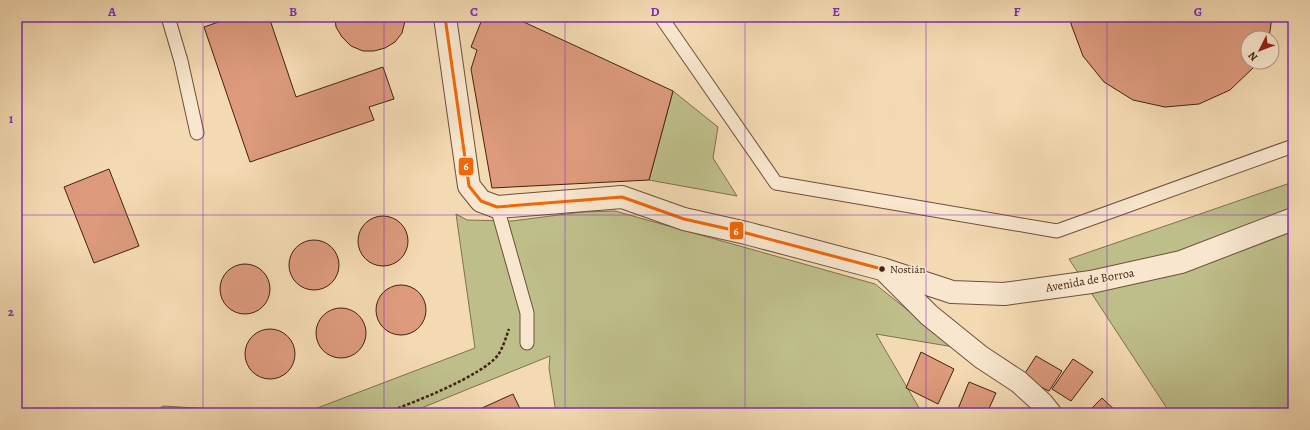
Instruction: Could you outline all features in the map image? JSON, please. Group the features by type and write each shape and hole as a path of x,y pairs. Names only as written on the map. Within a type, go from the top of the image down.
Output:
{"street":[{"path":"445,17 469,186 481,201 497,207"},
{"name":"Avenida de Borroa","path":"497,207 622,197 684,219 746,233 882,269 952,292 1004,294 1091,282 1180,262 1293,219"},
{"path":"882,269 930,315 981,357 1019,382 1042,403 1050,413"}],"lane":[{"path":"168,17 181,61 197,133"},
{"path":"661,17 776,183 1057,231 1293,146"},
{"path":"497,207 527,313 527,343"}],"path":[{"path":"384,413 403,407 482,370 498,354 522,298"}],"green space":[{"path":"673,91 718,127 713,158 737,196 649,180"},
{"path":"1293,182 1293,413 1170,413 1069,259"},
{"path":"615,211 875,284 954,347 876,334 922,413 556,413 549,368 550,356 409,413 304,413 475,348 456,214 467,220 512,221 582,212"},
{"path":"163,406 280,413 152,413"}],"building":[{"path":"233,17 269,17 296,97 383,67 394,99 369,107 374,120 250,162 204,27"},
{"path":"335,17 406,17 402,33 395,42 385,48 374,51 363,51 351,46 342,37 336,27"},
{"path":"483,17 513,17 673,91 649,180 492,188 471,69 477,50 471,47"},
{"path":"1071,17 1272,17 1270,30 1240,30 1240,70 1251,70 1230,90 1199,104 1165,107 1133,100 1104,82 1083,56 1071,24"},
{"path":"109,169 139,246 94,263 64,187"},
{"path":"383,216 392,218 403,227 408,241 406,250 397,261 383,266 374,264 363,255 358,241 360,232 369,221"},
{"path":"314,240 323,242 334,251 339,265 337,274 328,285 314,290 305,288 294,279 289,265 291,256 300,245"},
{"path":"245,264 254,266 265,275 270,289 268,298 259,309 245,314 236,312 225,303 220,289 222,280 231,269"},
{"path":"401,285 410,287 421,296 426,310 424,319 415,330 401,335 392,333 381,324 376,310 378,301 387,290"},
{"path":"341,308 350,310 361,319 366,333 364,342 355,353 341,358 332,356 321,347 316,333 318,324 327,313"},
{"path":"270,329 279,331 290,340 295,354 293,363 284,374 270,379 261,377 250,368 245,354 247,345 256,334"},
{"path":"921,352 954,369 938,404 906,388"},
{"path":"1036,356 1062,371 1049,391 1022,378"},
{"path":"1073,359 1093,372 1071,401 1052,389"},
{"path":"969,382 996,393 987,413 969,413 958,409"},
{"path":"513,394 522,413 471,413"},
{"path":"1102,398 1118,413 1087,413"}],"transit line":[{"name":"6","path":"445,17 469,186 481,201 497,207 622,197 684,219 746,233 882,269"}],"place":[{"name":"Nostián","path":"882,269"}]}
